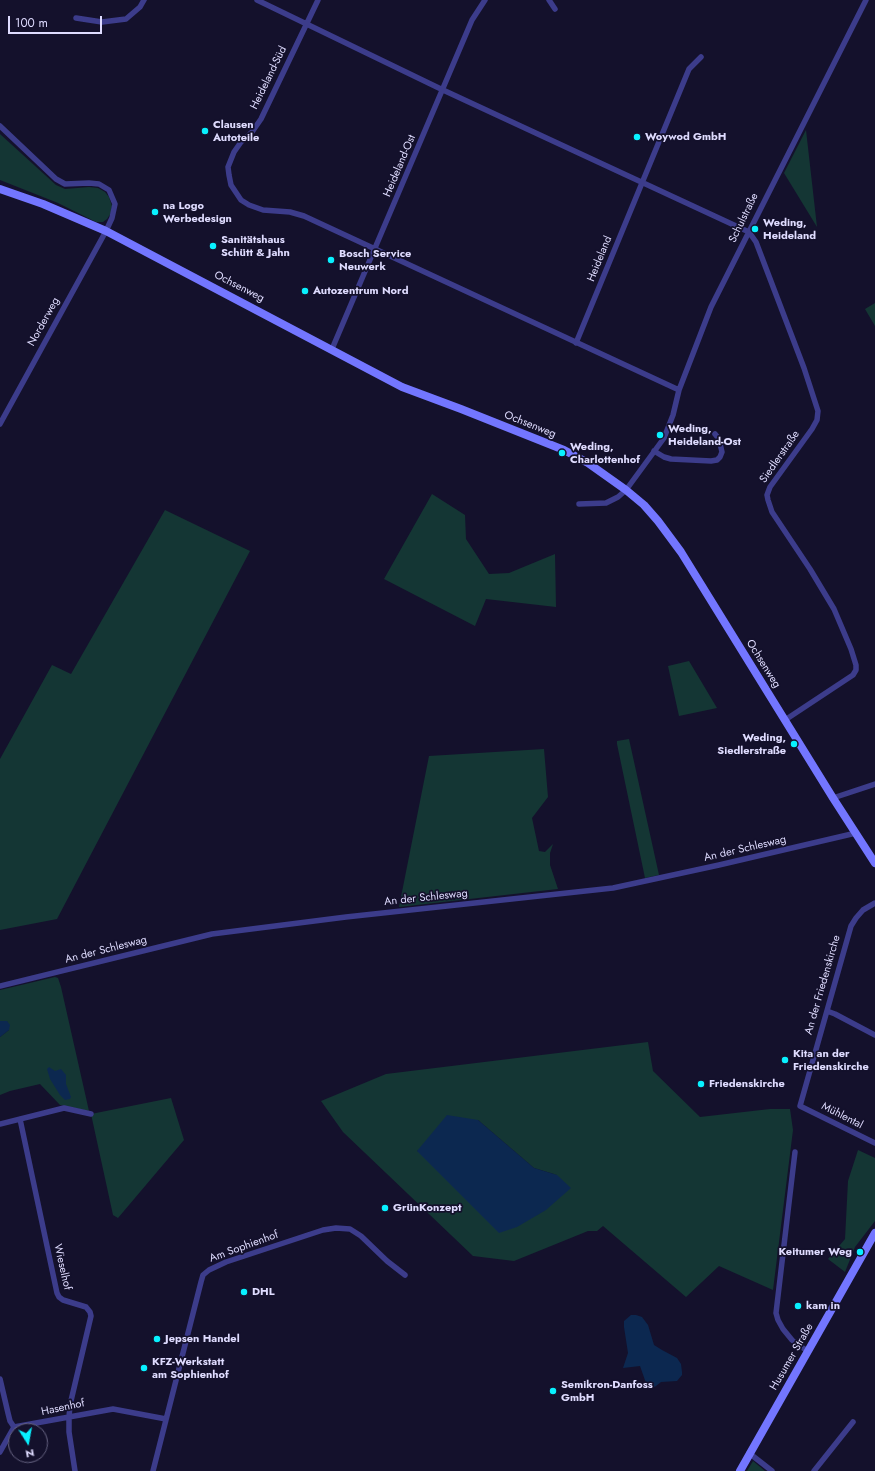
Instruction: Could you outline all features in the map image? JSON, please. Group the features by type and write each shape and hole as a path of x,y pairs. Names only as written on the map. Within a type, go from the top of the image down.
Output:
{"main road":[{"name":"Ochsenweg","path":"0,189 43,204 106,231 402,387 564,450 588,463 626,490 644,505 681,552 875,863"},
{"name":"Husumer Straße","path":"740,1471 875,1233"}],"street":[{"path":"76,18 102,22 126,19 140,7 144,0"},
{"path":"257,0 443,90 749,232"},
{"name":"Heideland-Süd","path":"318,0 261,119 252,132 241,142 234,152 228,167 231,185 236,194 249,206 263,210 290,212 304,216 375,250"},
{"name":"Heideland-Ost","path":"332,349 472,20 485,0"},
{"path":"549,0 555,9"},
{"name":"Schulstraße","path":"579,504 606,503 618,497 626,490 664,438 679,390 711,307 866,0"},
{"name":"Heideland","path":"576,343 689,70 701,57"},
{"path":"0,126 60,182 65,184 99,184 106,187 112,194 115,204 112,218 106,231"},
{"name":"Norderweg","path":"0,424 106,231"},
{"name":"Siedlerstraße","path":"749,232 756,242 818,411 817,420 812,429 770,487 767,495 768,500 772,512 810,569 834,609 856,665 856,670 853,675 785,720"},
{"path":"375,250 679,390"},
{"path":"654,451 671,459 717,460 722,452 719,439 715,434"},
{"path":"834,798 875,784"},
{"name":"An der Schleswag","path":"0,986 212,934 346,917 613,888 856,833"},
{"name":"An der Friedenskirche","path":"800,1106 851,926 863,910 875,902"},
{"path":"827,1011 836,1014 875,1036"},
{"name":"Mühlental","path":"800,1106 875,1143"},
{"path":"0,1124 64,1108 91,1114"},
{"name":"Wieselhof","path":"20,1119 57,1293 63,1300 86,1308 90,1312 91,1316 70,1405 69,1432 75,1471"},
{"path":"795,1152 776,1313 783,1329 792,1340 808,1351"},
{"name":"Am Sophienhof","path":"153,1471 201,1282 209,1270 323,1230 336,1228 350,1229 361,1236 387,1261 405,1274"},
{"path":"0,1381 11,1423"},
{"name":"Hasenhof","path":"36,1423 113,1409 166,1418"},
{"path":"814,1471 853,1422"},
{"path":"0,1452 8,1438"},
{"path":"749,1453 772,1471"}],"green space":[{"path":"806,130 817,227 784,173"},
{"path":"0,134 56,185 65,189 89,187 98,188 105,192 109,197 112,206 111,213 107,219 103,222 96,222 58,203 0,180"},
{"path":"875,303 875,326 865,309"},
{"path":"432,494 465,515 466,539 489,574 509,573 555,554 556,607 486,599 475,626 384,579"},
{"path":"165,510 250,551 57,919 0,930 0,759 52,665 71,674"},
{"path":"689,661 717,708 679,716 668,666"},
{"path":"629,739 659,875 645,878 617,744 617,741"},
{"path":"544,749 548,797 532,818 539,851 545,852 553,844 550,853 550,865 558,889 399,907 429,756"},
{"path":"55,977 58,978 61,987 89,1111 60,1105 40,1084 10,1091 0,1095 0,1037 9,1030 7,1021 0,1021 0,990"},
{"path":"648,1042 653,1071 700,1117 770,1109 790,1109 793,1130 773,1290 719,1266 686,1297 603,1226 597,1231 588,1231 514,1261 473,1256 343,1132 321,1101 386,1074","holes":["478,1120 534,1168 557,1175 417,1151"]},
{"path":"171,1098 184,1140 118,1218 113,1215 91,1114"},
{"path":"858,1150 875,1158 875,1221 855,1247 845,1272 828,1259 845,1239 848,1181"},
{"path":"753,1461 765,1471 747,1471"}],"water":[{"path":"0,1021 7,1021 10,1025 9,1030 0,1037"},
{"path":"49,1067 55,1071 61,1069 66,1075 66,1084 71,1097 70,1099 65,1100 60,1095 50,1079 47,1069"},
{"path":"447,1115 478,1120 534,1168 557,1175 571,1188 546,1210 517,1227 499,1233 417,1151"},
{"path":"631,1315 642,1317 648,1325 654,1345 677,1358 681,1364 682,1375 677,1381 661,1382 653,1388 649,1387 646,1383 640,1366 623,1368 628,1353 624,1321"}],"place":[{"name":"Clausen Autoteile","path":"205,131"},
{"name":"Woywod GmbH","path":"637,137"},
{"name":"na Logo Werbedesign","path":"155,212"},
{"name":"Weding, Heideland","path":"755,229"},
{"name":"Sanitätshaus Schütt & Jahn","path":"213,246"},
{"name":"Bosch Service Neuwerk","path":"331,260"},
{"name":"Autozentrum Nord","path":"305,291"},
{"name":"Weding, Heideland-Ost","path":"660,435"},
{"name":"Weding, Charlottenhof","path":"562,453"},
{"name":"Weding, Siedlerstraße","path":"794,744"},
{"name":"Kita an der Friedenskirche","path":"785,1060"},
{"name":"Friedenskirche","path":"701,1084"},
{"name":"GrünKonzept","path":"385,1208"},
{"name":"Keitumer Weg","path":"860,1252"},
{"name":"DHL","path":"244,1292"},
{"name":"kam in","path":"798,1306"},
{"name":"Jepsen Handel","path":"157,1339"},
{"name":"KFZ-Werkstatt am Sophienhof","path":"144,1368"},
{"name":"Semikron-Danfoss GmbH","path":"553,1391"}]}
